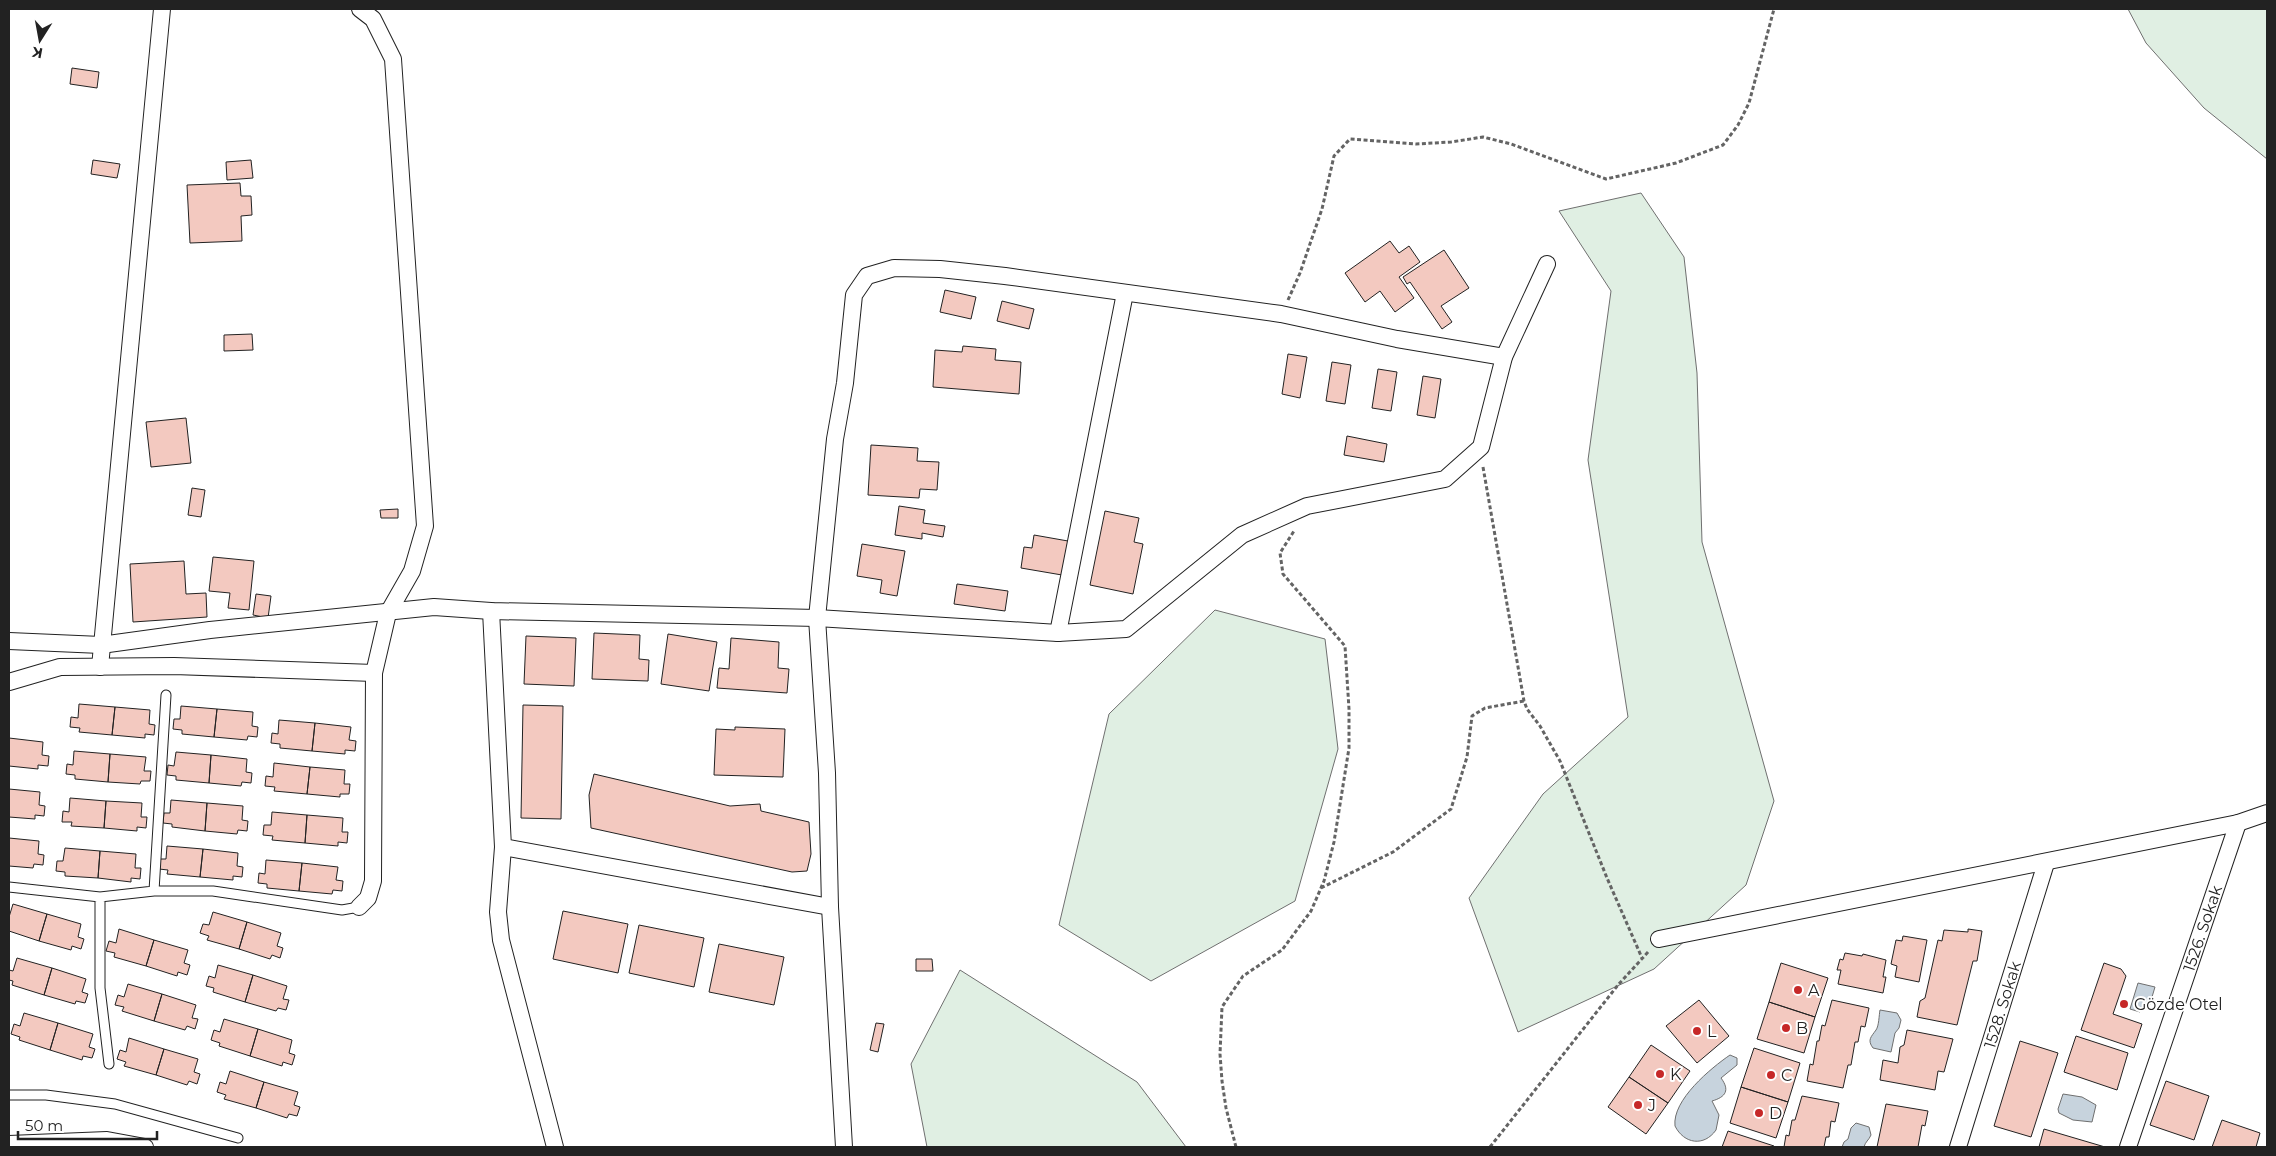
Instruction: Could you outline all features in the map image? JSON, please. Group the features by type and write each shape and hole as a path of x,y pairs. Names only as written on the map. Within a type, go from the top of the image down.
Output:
{"street":[{"path":"100,667 162,9"},
{"path":"358,907 368,898 373,881 374,673 388,613 412,571 425,526 393,59 373,19 360,9"},
{"path":"9,641 101,645 210,630 434,607 491,611 817,618 1058,633 1126,628 1242,536 1307,506 1445,479 1481,447 1504,357 1547,264"},
{"path":"844,1147 830,907 827,773 817,618 854,295 867,276 894,268 940,269 1005,276 1281,314 1396,339 1504,357"},
{"path":"1058,633 1125,293"},
{"path":"491,611 504,847 498,912 501,940 555,1147"},
{"path":"9,682 60,667 174,666 374,673"},
{"path":"1660,939 2046,863 2238,823 2266,815"},
{"name":"1526. Sokak","path":"2128,1147 2238,823"},
{"path":"504,847 830,907"},
{"name":"1528. Sokak","path":"1958,1147 2046,863"},
{"path":"9,1144 107,1140 145,1147"}],"lane":[{"path":"154,891 166,695"},
{"path":"9,887 100,897 154,891 213,891 342,910 358,907"},
{"path":"100,897 100,988 109,1064"},
{"path":"9,1095 46,1095 115,1104 238,1138"}],"path":[{"path":"1281,314 1300,273 1322,209 1334,156 1350,139 1416,144 1451,142 1483,137 1511,144 1606,179 1676,163 1722,145 1738,125 1749,103 1774,9"},
{"path":"1481,447 1484,480 1524,701 1527,709 1540,726 1560,761 1607,878 1642,958"},
{"path":"1236,1147 1226,1108 1222,1081 1220,1054 1222,1007 1242,976 1282,950 1311,911 1321,888 1334,842 1349,748 1345,646 1284,574 1280,553 1307,506"},
{"path":"1321,888 1393,852 1451,809 1467,757 1472,716 1485,708 1524,701"},
{"path":"1490,1147 1618,985 1660,939"}],"green space":[{"path":"2128,9 2267,9 2267,159 2204,108 2146,43"},
{"path":"1641,193 1684,257 1697,373 1702,542 1774,801 1746,885 1654,969 1518,1032 1469,898 1543,794 1628,717 1588,460 1611,291 1559,211"},
{"path":"1215,610 1325,639 1338,749 1295,901 1151,981 1059,925 1109,714"},
{"path":"960,970 1137,1082 1186,1147 927,1147 911,1064"}],"shaded area":[{"path":"2138,983 2155,987 2149,1007 2141,1008 2140,1012 2130,1009"},
{"path":"1880,1010 1897,1013 1901,1020 1899,1028 1895,1033 1891,1052 1873,1048 1870,1043 1870,1039 1878,1026"},
{"path":"1730,1055 1737,1058 1737,1065 1721,1078 1726,1089 1725,1093 1712,1101 1719,1115 1716,1130 1706,1139 1700,1141 1689,1140 1675,1126 1680,1106 1703,1076"},
{"path":"2063,1094 2082,1097 2096,1105 2092,1122 2073,1120 2059,1113 2058,1109"},
{"path":"1856,1123 1869,1127 1870,1137 1864,1147 1842,1147 1848,1139 1851,1128"}],"building":[{"path":"72,68 99,72 97,88 70,84"},
{"path":"93,160 120,164 117,178 91,174"},
{"path":"251,160 253,178 227,180 226,162"},
{"path":"240,183 241,196 251,196 252,215 241,216 242,241 190,243 187,185"},
{"path":"1390,241 1399,253 1409,246 1420,262 1399,277 1414,298 1395,312 1380,291 1365,302 1345,273"},
{"path":"1444,250 1469,288 1441,306 1452,322 1442,329 1410,282 1407,284 1403,277"},
{"path":"945,290 976,297 971,319 940,312"},
{"path":"1002,301 1034,309 1029,329 997,321"},
{"path":"252,334 253,350 224,351 224,335"},
{"path":"963,346 996,349 995,360 1021,362 1019,394 933,387 935,350 962,352"},
{"path":"1288,354 1307,357 1300,398 1282,394"},
{"path":"1332,362 1351,365 1345,404 1326,401"},
{"path":"1378,369 1397,372 1391,411 1372,408"},
{"path":"1423,376 1441,379 1435,418 1417,415"},
{"path":"186,418 191,463 151,467 146,422"},
{"path":"1347,436 1387,444 1384,462 1344,455"},
{"path":"871,445 918,448 917,461 939,462 937,490 920,489 919,498 868,495"},
{"path":"192,488 205,490 201,517 188,515"},
{"path":"899,506 925,510 923,523 945,526 943,537 922,533 922,539 895,535"},
{"path":"398,509 398,518 381,518 380,510"},
{"path":"1105,511 1139,518 1134,542 1143,544 1133,594 1090,585"},
{"path":"1034,535 1068,541 1062,575 1021,568 1024,547 1032,548"},
{"path":"862,544 905,551 897,596 880,593 882,580 857,576"},
{"path":"213,557 254,561 249,610 228,608 230,593 209,591"},
{"path":"184,561 186,594 206,593 207,617 133,622 130,564"},
{"path":"957,584 1008,591 1005,611 954,604"},
{"path":"256,594 271,596 268,618 253,615"},
{"path":"594,633 640,635 639,659 649,660 648,681 592,679"},
{"path":"668,634 717,642 709,691 661,684"},
{"path":"526,636 576,638 574,686 524,684"},
{"path":"731,638 779,642 778,668 789,669 787,693 717,688 719,668 729,669"},
{"path":"79,704 115,707 112,735 79,732 80,728 70,727 71,717 78,718"},
{"path":"523,705 563,706 561,819 521,818"},
{"path":"181,706 217,709 214,737 182,734 182,730 173,729 174,719 180,719"},
{"path":"115,707 150,710 149,724 155,725 154,735 145,734 145,738 112,735"},
{"path":"217,709 253,712 252,726 258,727 257,737 248,736 247,740 214,737"},
{"path":"279,720 315,723 312,751 280,748 280,744 271,743 272,733 278,734"},
{"path":"315,723 351,727 349,740 356,741 355,751 345,750 345,754 312,751"},
{"path":"735,727 785,729 783,777 714,775 716,729 735,730"},
{"path":"9,738 43,742 42,755 49,756 48,766 38,765 38,769 9,766"},
{"path":"74,751 110,754 108,782 75,779 75,775 66,774 67,764 73,765"},
{"path":"176,752 211,755 209,783 176,780 176,776 167,775 168,765 174,766"},
{"path":"110,754 146,757 144,771 151,771 150,781 141,781 140,784 108,782"},
{"path":"211,755 247,759 246,772 252,773 251,783 242,782 241,786 209,783"},
{"path":"274,763 310,767 307,794 274,791 275,787 265,786 266,776 273,777"},
{"path":"310,767 345,770 344,784 350,784 349,794 340,794 340,797 307,794"},
{"path":"594,774 730,806 760,804 761,811 809,822 811,854 807,871 792,872 591,828 589,795"},
{"path":"9,789 40,792 39,805 45,806 44,816 35,815 35,819 9,817"},
{"path":"70,798 106,801 104,828 71,826 72,822 62,822 63,811 69,812"},
{"path":"171,800 207,803 205,831 172,827 172,824 163,823 164,813 170,813"},
{"path":"106,801 142,803 141,817 147,817 146,828 137,827 137,831 104,828"},
{"path":"207,803 243,806 242,820 248,821 247,831 238,830 237,834 205,831"},
{"path":"272,812 307,815 305,843 272,840 273,836 263,835 264,825 271,825"},
{"path":"307,815 343,818 342,832 348,832 347,843 338,842 338,846 305,843"},
{"path":"9,838 39,841 38,854 44,855 43,865 34,864 33,868 9,866"},
{"path":"167,846 203,849 200,877 167,874 168,870 159,869 160,859 166,859"},
{"path":"65,848 100,851 98,878 65,876 65,872 56,871 57,861 63,861"},
{"path":"203,849 238,853 237,866 243,867 242,877 233,876 233,880 200,877"},
{"path":"100,851 136,854 135,868 141,868 140,879 131,878 131,882 98,878"},
{"path":"266,860 302,863 299,891 267,888 267,884 258,883 259,873 265,874"},
{"path":"302,863 338,867 336,880 343,881 342,891 333,890 332,894 299,891"},
{"path":"13,904 47,914 39,941 9,931 9,917"},
{"path":"563,911 628,924 618,973 553,959"},
{"path":"213,912 247,922 239,949 207,940 209,936 200,933 203,924 209,925"},
{"path":"47,914 81,924 78,937 84,939 81,949 72,946 71,950 39,941"},
{"path":"247,922 281,933 277,946 283,948 280,958 272,955 270,959 239,949"},
{"path":"639,925 704,938 694,987 629,973"},
{"path":"119,929 154,940 146,966 114,957 115,953 106,951 109,941 116,943"},
{"path":"1968,929 1982,931 1977,961 1973,961 1957,1025 1917,1017 1920,1001 1925,998 1938,940 1942,941 1944,930 1968,932"},
{"path":"1903,936 1927,940 1919,982 1895,977 1897,966 1891,964 1896,940 1902,941"},
{"path":"154,940 188,950 184,963 190,965 187,975 178,972 177,976 146,966"},
{"path":"719,944 784,957 774,1005 709,992"},
{"path":"1845,953 1862,956 1863,954 1886,960 1883,977 1886,977 1883,993 1838,984 1841,970 1837,970 1840,959 1843,960"},
{"path":"17,958 52,968 44,995 12,985 13,981 9,980 9,970 13,971"},
{"path":"916,959 932,959 933,971 916,971"},
{"name":"A","path":"1781,963 1828,978 1815,1017 1769,1002"},
{"path":"2104,963 2121,969 2126,976 2113,1014 2142,1024 2134,1048 2081,1030"},
{"path":"218,965 253,975 245,1002 213,992 214,988 206,986 209,976 215,978"},
{"path":"52,968 86,979 82,992 88,994 85,1003 76,1001 75,1004 44,995"},
{"path":"253,975 287,986 283,999 289,1000 286,1010 278,1008 276,1011 245,1002"},
{"path":"128,984 162,994 154,1021 122,1011 124,1007 115,1005 118,995 124,997"},
{"path":"162,994 196,1005 192,1018 198,1019 195,1029 187,1026 185,1030 154,1021"},
{"name":"L","path":"1699,1000 1729,1036 1697,1063 1666,1026"},
{"path":"1832,1000 1869,1008 1865,1027 1861,1026 1858,1042 1855,1042 1851,1065 1848,1065 1843,1088 1807,1081 1810,1064 1813,1065 1817,1041 1819,1041 1822,1025 1825,1026"},
{"name":"B","path":"1769,1002 1815,1017 1804,1053 1757,1039"},
{"path":"24,1013 58,1023 50,1050 19,1040 20,1037 11,1034 14,1024 20,1026"},
{"path":"224,1019 258,1029 250,1056 219,1046 220,1043 211,1040 214,1030 220,1032"},
{"path":"58,1023 93,1034 89,1047 95,1049 92,1058 83,1056 82,1060 50,1050"},
{"path":"876,1023 884,1024 878,1052 870,1050"},
{"path":"258,1029 292,1040 289,1053 295,1055 292,1065 283,1062 282,1066 250,1056"},
{"path":"1907,1030 1953,1039 1944,1072 1938,1071 1935,1090 1880,1080 1883,1060 1898,1063 1900,1047 1904,1045"},
{"path":"2076,1036 2128,1053 2117,1090 2064,1072"},
{"path":"129,1038 164,1049 156,1075 124,1066 126,1062 117,1059 120,1050 126,1052"},
{"path":"2020,1041 2058,1053 2031,1137 1994,1126"},
{"name":"K","path":"1651,1045 1690,1071 1668,1103 1629,1077"},
{"name":"C","path":"1754,1048 1800,1063 1788,1102 1741,1087"},
{"path":"164,1049 198,1059 194,1072 200,1074 197,1084 189,1081 187,1085 156,1075"},
{"path":"230,1071 264,1082 256,1108 224,1099 226,1095 217,1092 220,1082 226,1084"},
{"name":"J","path":"1629,1077 1668,1103 1646,1134 1608,1107"},
{"path":"2166,1081 2209,1096 2194,1140 2150,1125"},
{"path":"264,1082 298,1092 294,1105 300,1107 297,1116 289,1114 287,1118 256,1108"},
{"name":"D","path":"1741,1087 1788,1102 1776,1138 1730,1123"},
{"path":"1802,1096 1839,1103 1835,1122 1831,1121 1829,1137 1826,1137 1824,1147 1784,1147 1786,1135 1789,1136 1792,1120 1795,1120"},
{"path":"1886,1104 1928,1111 1925,1126 1922,1125 1918,1147 1877,1147"},
{"path":"2222,1120 2260,1133 2256,1147 2212,1147"},
{"path":"2044,1129 2105,1147 2039,1147"},
{"path":"1728,1131 1774,1146 1722,1147"}],"place":[{"name":"A","path":"1798,990"},
{"name":"Gözde Otel","path":"2124,1004"},
{"name":"B","path":"1786,1028"},
{"name":"L","path":"1697,1031"},
{"name":"K","path":"1660,1074"},
{"name":"C","path":"1771,1075"},
{"name":"J","path":"1638,1105"},
{"name":"D","path":"1759,1113"}]}
